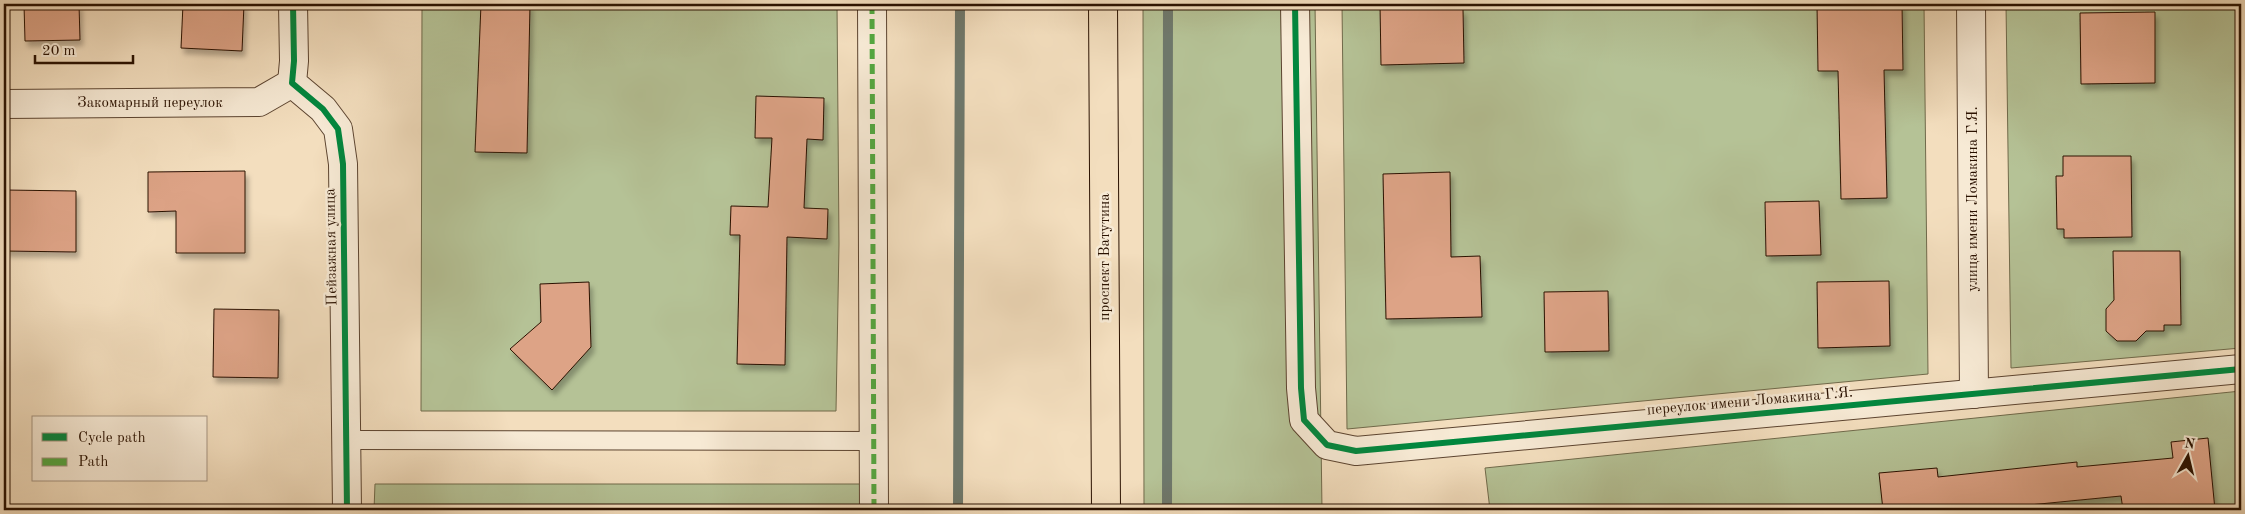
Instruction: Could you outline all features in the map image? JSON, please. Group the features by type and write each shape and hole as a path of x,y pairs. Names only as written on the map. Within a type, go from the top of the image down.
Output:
{"main road":[{"name":"проспект Ватутина","path":"1103,4 1106,510"}],"street":[{"path":"292,83 294,61 293,4"},
{"path":"872,4 874,510"},
{"name":"переулок имени Ломакина Г.Я.","path":"1295,4 1301,388 1304,420 1327,445 1356,451 2241,369"},
{"name":"улица имени Ломакина Г.Я.","path":"1971,4 1974,394"},
{"name":"Закомарный переулок","path":"4,104 259,102 292,83"},
{"name":"Пейзажная улица","path":"292,83 323,109 338,129 343,164 347,510"}],"lane":[{"path":"347,440 874,441"}],"green space":[{"path":"422,4 837,4 839,244 836,411 421,411"},
{"path":"1143,4 1315,4 1322,510 1144,510"},
{"path":"1342,4 1924,4 1928,374 1347,429"},
{"path":"2006,4 2241,4 2241,348 2011,368"},
{"path":"2241,391 2241,510 1490,510 1485,468"},
{"path":"375,484 861,484 861,510 374,510"}],"building":[{"path":"24,4 79,4 80,40 25,41"},
{"path":"183,4 244,4 242,51 181,48"},
{"path":"481,4 530,4 527,153 475,152"},
{"path":"1380,4 1446,4 1446,9 1463,9 1464,63 1381,65"},
{"path":"1817,4 1902,4 1903,70 1884,70 1887,198 1841,199 1838,71 1818,71"},
{"path":"2155,12 2155,83 2081,84 2080,13"},
{"path":"756,96 824,98 823,140 807,139 804,208 828,209 827,239 787,237 785,365 737,364 740,235 730,235 731,206 768,207 772,138 755,138"},
{"path":"2063,156 2131,156 2132,237 2064,238 2064,229 2057,229 2056,176 2063,176"},
{"path":"245,171 245,253 176,253 176,211 148,212 148,172"},
{"path":"1450,172 1451,257 1480,256 1482,317 1386,319 1383,174"},
{"path":"4,190 76,191 76,252 4,251"},
{"path":"1819,201 1821,255 1766,256 1765,202"},
{"path":"2113,251 2180,251 2181,325 2164,325 2164,331 2146,331 2136,341 2117,341 2106,331 2106,309 2114,300"},
{"path":"1889,281 1890,346 1818,348 1817,282"},
{"path":"589,282 591,347 552,390 510,349 541,322 540,284"},
{"path":"1608,291 1609,351 1545,352 1544,292"},
{"path":"214,309 279,310 278,378 213,377"},
{"path":"2208,438 2215,510 2123,510 2121,496 2019,506 2020,510 1883,510 1879,473 1937,468 1938,477 2077,462 2077,467 2173,458 2171,442"}],"waterway":[{"path":"958,510 960,4"},
{"path":"1167,510 1168,4"}],"marked path":[{"path":"872,4 874,510"}],"cycle path":[{"path":"293,4 294,61 292,83 323,109 338,129 343,164 347,510"},
{"path":"1295,4 1301,388 1304,420 1327,445 1356,451 2241,369"}]}
